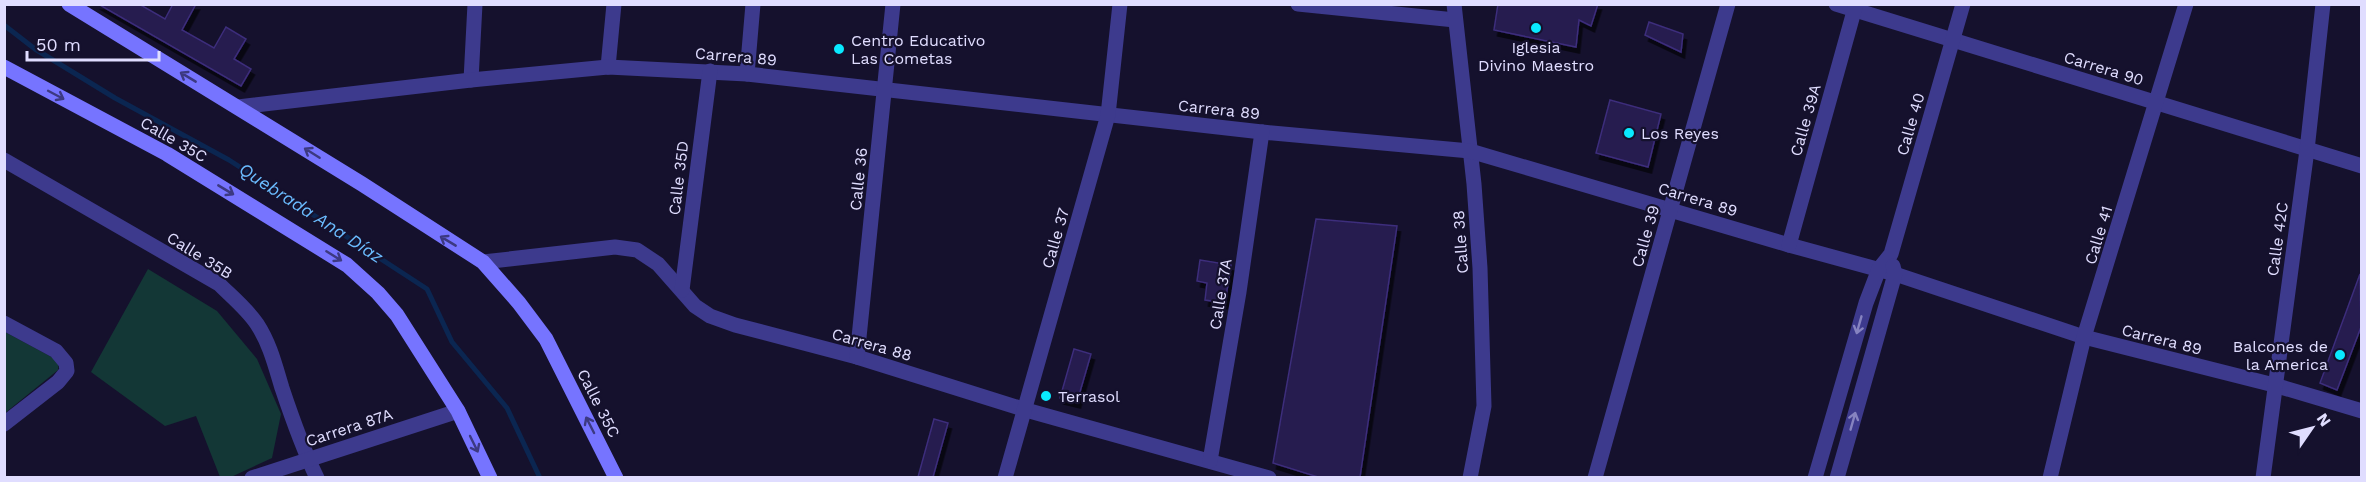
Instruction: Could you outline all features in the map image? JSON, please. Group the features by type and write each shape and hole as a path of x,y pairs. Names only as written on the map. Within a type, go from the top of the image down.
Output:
{"street":[{"path":"69,4 238,107"},
{"path":"471,80 475,4"},
{"path":"608,67 614,4"},
{"path":"747,74 753,4"},
{"name":"Calle 36","path":"857,357 892,4"},
{"name":"Calle 37","path":"1005,477 1026,410 1108,115 1120,4"},
{"path":"1298,4 1454,12"},
{"name":"Calle 39","path":"1595,477 1728,4"},
{"name":"Carrera 90","path":"1836,4 1856,8 1952,41 2361,166"},
{"name":"Calle 40","path":"1815,477 1866,303 1879,269 1891,254 1963,4"},
{"name":"Calle 41","path":"2050,477 2084,337 2158,104 2186,4"},
{"name":"Calle 42C","path":"2262,477 2307,150 2323,4"},
{"name":"Calle 39A","path":"1789,245 1856,8"},
{"name":"Calle 38","path":"1454,12 1470,151 1480,268 1484,406 1470,477"},
{"name":"Carrera 89","path":"238,107 471,80 608,67 747,74 1262,132 1470,151 1789,245 1879,269 2084,337 2361,411"},
{"name":"Calle 35C","path":"4,68 167,154 347,265 378,293 397,315 458,411 490,477"},
{"name":"Calle 35D","path":"682,290 710,71"},
{"name":"Calle 35C","path":"238,107 483,262 519,303 546,339 616,477"},
{"name":"Calle 37A","path":"1210,461 1239,292 1262,132"},
{"name":"Calle 35B","path":"4,160 219,284 226,291 256,322 265,339 275,361 308,459 317,477"},
{"name":"Carrera 88","path":"483,262 615,247 637,250 658,264 695,306 710,316 735,325 857,357 1026,410 1269,477"},
{"name":"Calle 40","path":"1837,477 1895,274 1891,254"},
{"path":"4,323 62,356 66,363 64,376 4,424"},
{"name":"Carrera 87A","path":"252,477 458,411"}],"green space":[{"path":"148,269 217,311 257,359 281,414 272,458 231,477 220,477 196,416 165,426 91,372"},
{"path":"5,332 59,361 58,370 5,413"}],"building":[{"path":"98,4 139,4 165,19 173,4 196,4 182,30 214,48 226,27 246,39 234,59 251,69 241,86"},
{"name":"Iglesia Divino Maestro","path":"1498,4 1598,4 1591,26 1579,20 1576,47 1494,30"},
{"path":"1649,22 1683,34 1681,52 1645,35"},
{"name":"Los Reyes","path":"1610,100 1661,114 1648,167 1596,153"},
{"path":"1316,219 1397,226 1360,477 1318,477 1273,463"},
{"path":"1200,260 1231,265 1225,303 1205,300 1207,283 1197,281"},
{"name":"Balcones de la America","path":"2360,274 2361,327 2337,390 2320,383"},
{"path":"1074,349 1091,354 1077,402 1060,398"},
{"path":"934,419 948,423 933,477 918,477"}],"waterway":[{"name":"Quebrada Ana Díaz","path":"4,25 35,49 115,98 229,160 427,289 452,342 507,408 540,478"}],"place":[{"name":"Iglesia Divino Maestro","path":"1536,28"},
{"name":"Centro Educativo Las Cometas","path":"839,49"},
{"name":"Los Reyes","path":"1629,133"},
{"name":"Balcones de la America","path":"2340,355"},
{"name":"Terrasol","path":"1046,396"}]}
